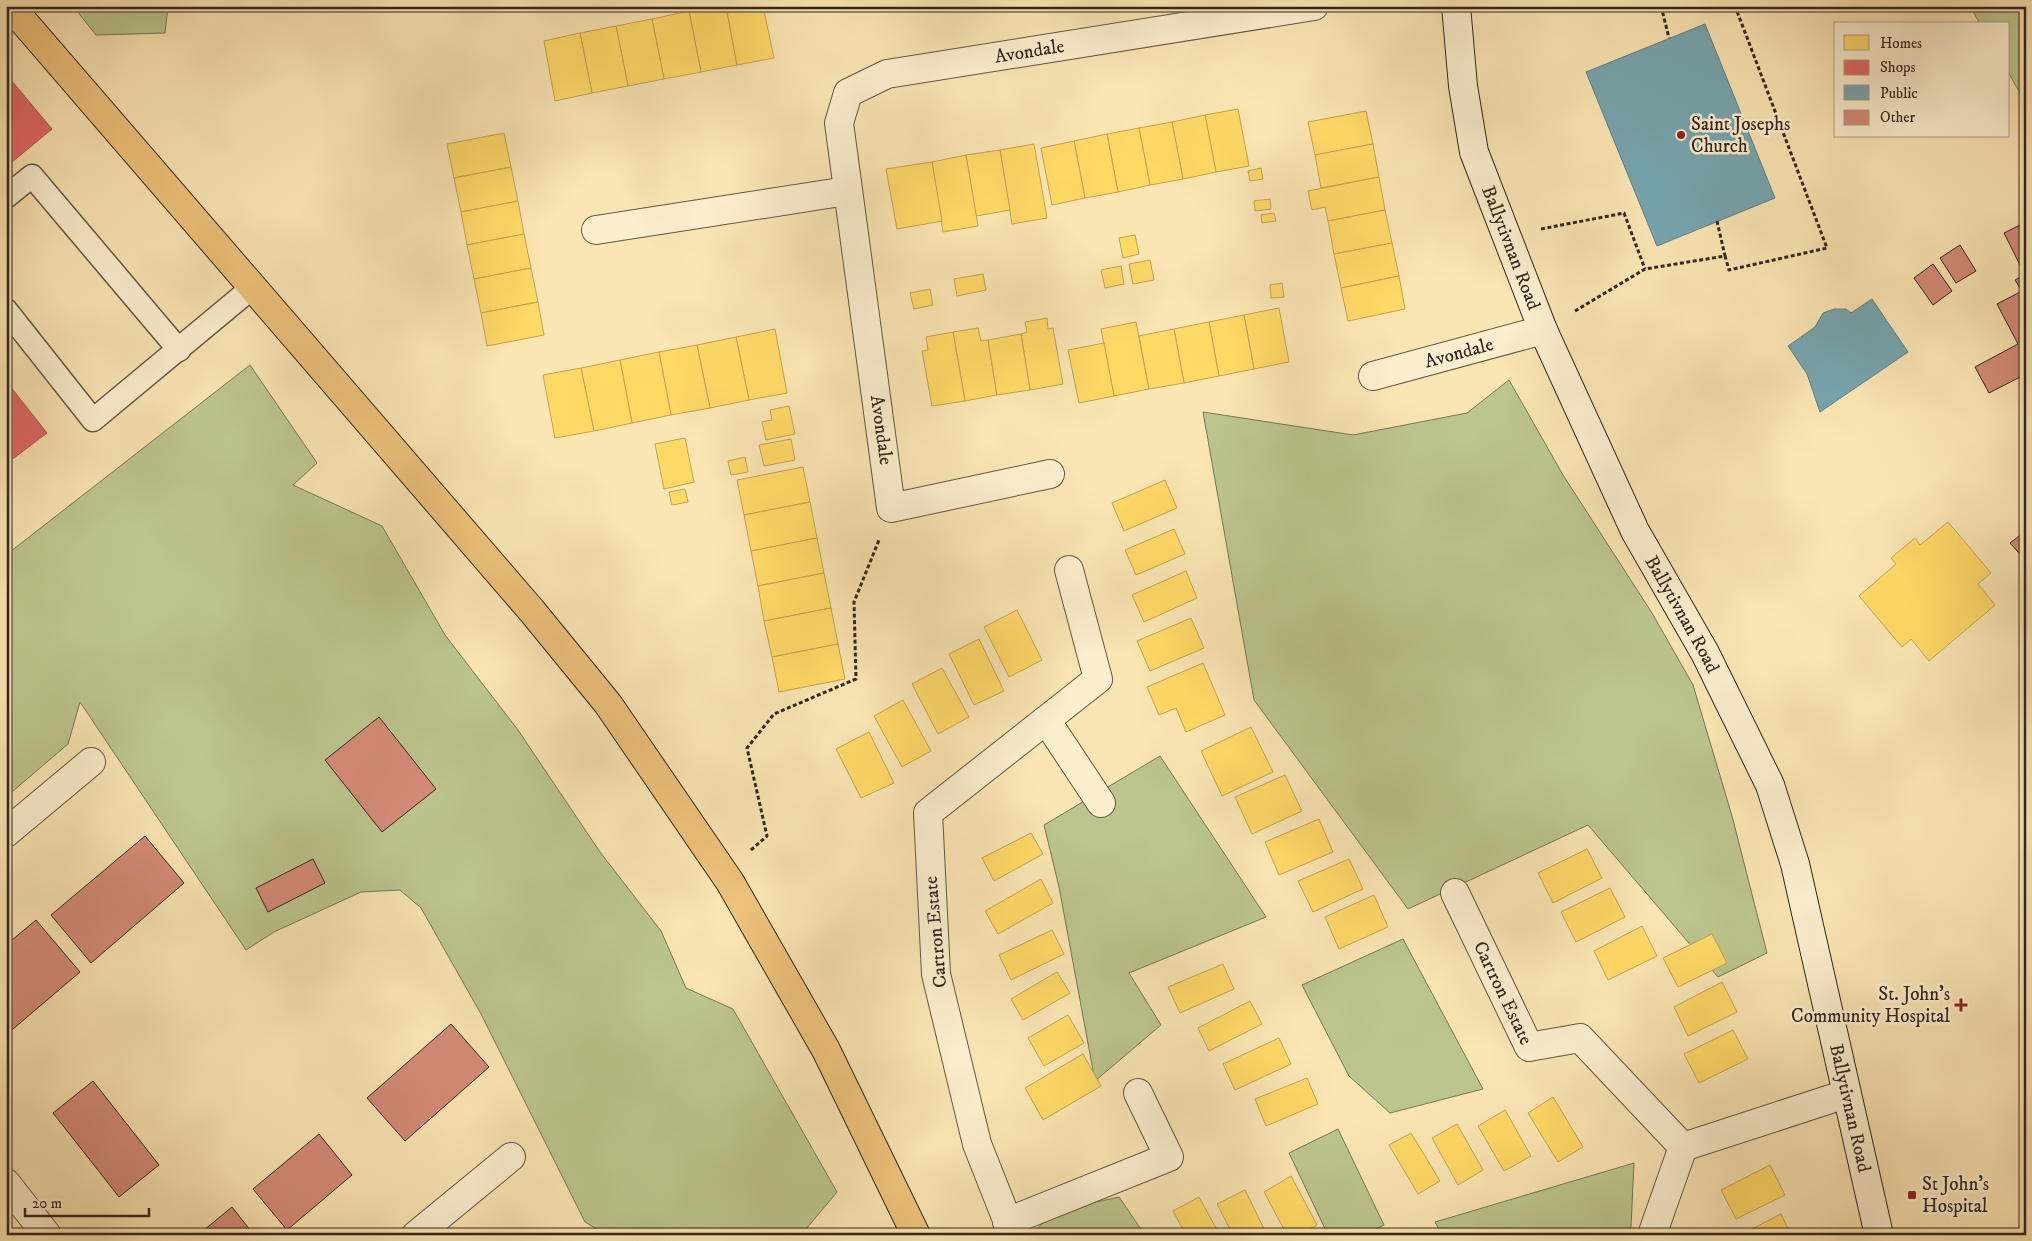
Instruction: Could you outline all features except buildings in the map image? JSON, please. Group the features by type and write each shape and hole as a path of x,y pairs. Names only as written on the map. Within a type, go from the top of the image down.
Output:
{"highway":[{"path":"10,6 532,611 602,697 730,882 826,1050 916,1235"}],"street":[{"name":"Avondale","path":"892,508 839,123 848,93 887,74 1314,6"},
{"name":"Ballytivnan Road","path":"1456,6 1463,86 1474,152 1543,330 1635,531 1705,653 1770,785 1795,864 1879,1235"},
{"path":"596,230 847,192"},
{"name":"Avondale","path":"1373,376 1543,330"},
{"path":"892,508 1050,474"},
{"name":"Cartron Estate","path":"1069,570 1098,679 928,813 936,974 977,1144 1010,1228 1169,1156 1138,1093"},
{"path":"1046,720 1101,803"},
{"path":"6,833 91,762"},
{"name":"Cartron Estate","path":"1455,893 1528,1047 1580,1038 1683,1147"},
{"path":"1652,1235 1683,1147 1846,1094"},
{"path":"416,1235 511,1157"},
{"path":"6,1183 47,1235"}],"lane":[{"path":"6,197 32,176 179,350"},
{"path":"6,310 94,420 253,287"}],"path":[{"path":"1661,6 1670,38"},
{"path":"1717,221 1728,270 1827,248 1735,6"},
{"path":"1507,236 1624,212 1645,269"},
{"path":"1543,330 1645,269 1725,256"},
{"path":"730,882 749,852 767,836 747,748 774,714 856,679 854,602 892,508"}],"green space":[{"path":"73,6 168,6 165,33 96,35"},
{"path":"1970,6 2026,6 2026,103 2010,75 2010,22 1979,22"},
{"path":"250,365 317,463 293,485 382,526 445,635 518,730 600,852 661,931 686,988 733,1009 837,1192 801,1235 607,1235 585,1222 481,1014 421,908 400,890 361,892 274,932 246,950 80,702 68,744 6,797 6,555"},
{"path":"1509,380 1563,475 1652,613 1693,685 1732,816 1767,953 1718,977 1588,825 1408,909 1254,700 1203,412 1353,435 1467,413"},
{"path":"1160,756 1266,917 1129,973 1161,1025 1095,1081 1059,887 1044,825"},
{"path":"1403,939 1483,1089 1390,1113 1349,1076 1302,985"},
{"path":"1338,1129 1384,1225 1363,1235 1328,1235 1289,1153"},
{"path":"1634,1163 1631,1227 1628,1235 1442,1235 1435,1222"},
{"path":"1119,1197 1145,1235 1038,1235 1037,1229 1054,1215 1075,1207"}],"place":[{"name":"Saint Josephs Church","path":"1681,135"},
{"name":"St. John's Community Hospital","path":"1961,1005"},
{"name":"St John's Hospital","path":"1912,1195"}]}
